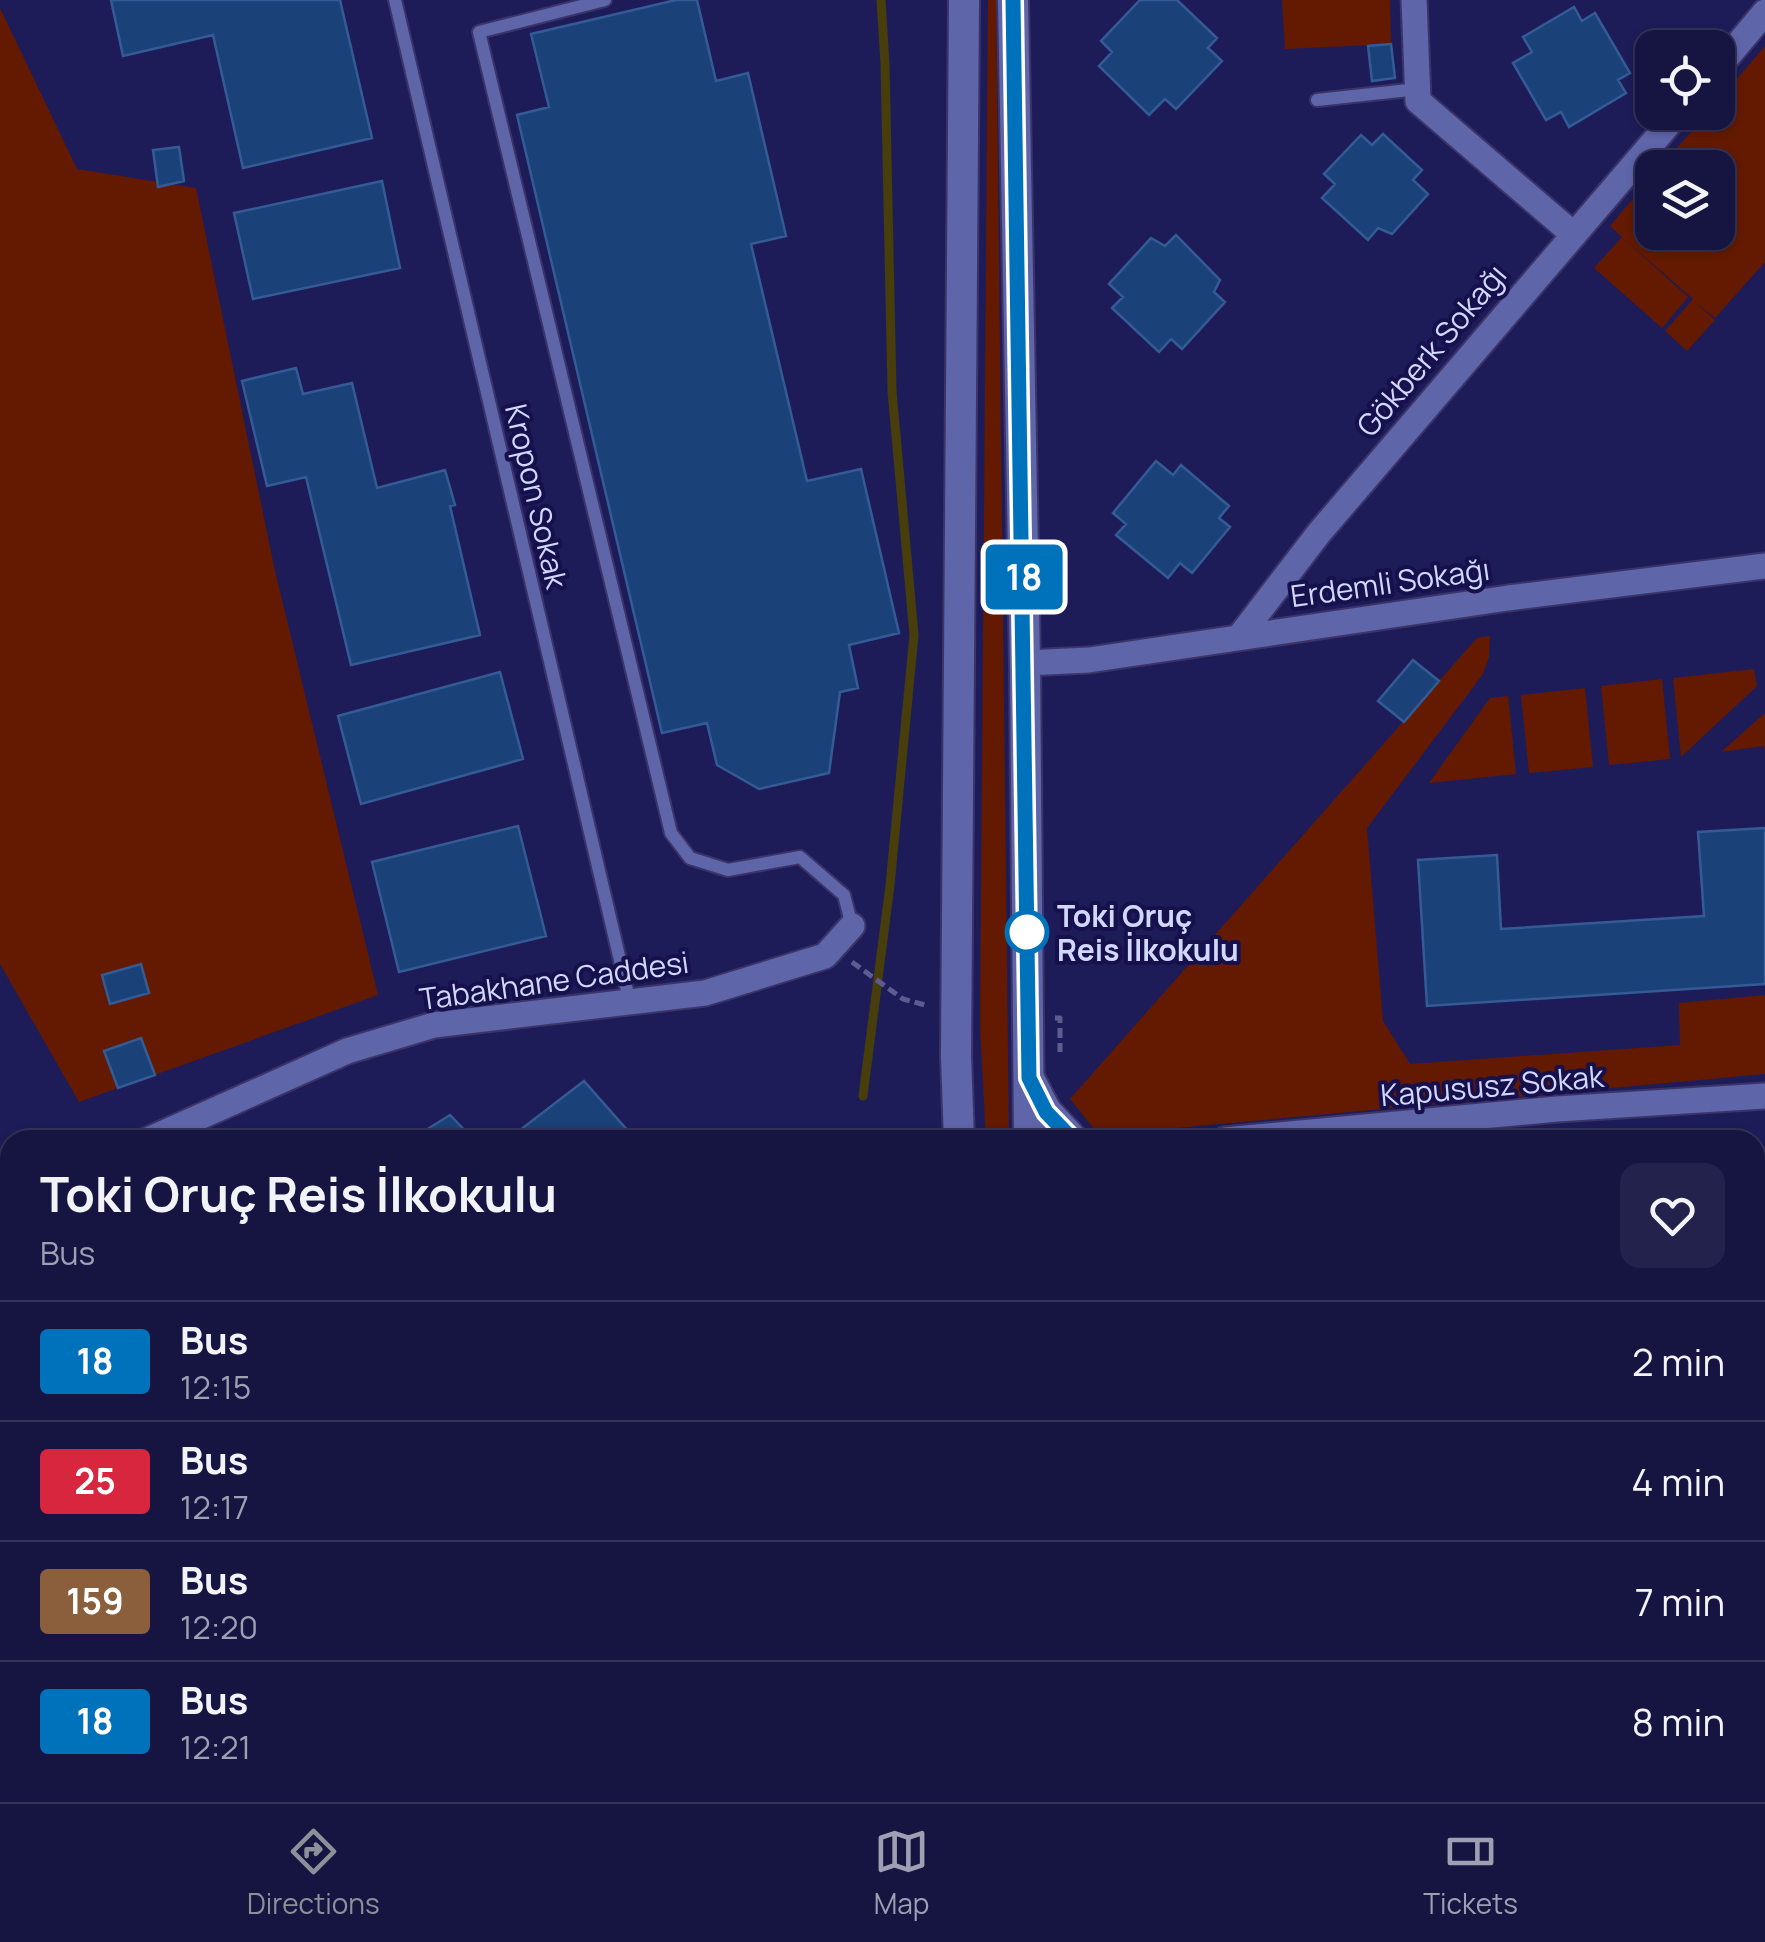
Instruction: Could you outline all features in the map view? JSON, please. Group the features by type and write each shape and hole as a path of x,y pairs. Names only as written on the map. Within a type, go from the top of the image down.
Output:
{"main road":[{"path":"959,1130 964,0"},
{"path":"1013,0 1029,1130"},
{"path":"1029,1078 1046,1112 1063,1130"}],"street":[{"path":"1414,0 1418,101 1573,234"},
{"path":"1735,48 1765,12"},
{"name":"Gökberk Sokağı","path":"1240,636 1319,534 1663,130"},
{"name":"Erdemli Sokağı","path":"1025,662 1090,660 1240,636 1765,566"},
{"path":"825,956 852,926"},
{"name":"Tabakhane Caddesi","path":"170,1130 347,1051 434,1026 705,992 825,956"},
{"name":"Kapususz Sokak","path":"1336,1130 1765,1096"}],"lane":[{"name":"Kropon Sokak","path":"395,0 630,1002"},
{"path":"605,0 479,32 671,833 690,858 728,870 800,857 844,895 852,926"},
{"path":"1317,100 1418,88"}],"path":[{"path":"825,956 857,963 903,998 925,1005"}],"shaded area":[{"path":"988,0 996,0 1009,1130 985,1130 980,1026"},
{"path":"1282,0 1390,0 1391,44 1285,49"},
{"path":"0,8 77,169 196,188 275,571 378,995 79,1102 0,964"},
{"path":"1765,46 1765,262 1715,318 1693,300 1715,320 1687,351 1665,331 1693,299 1637,250 1735,250 1735,150 1675,150 1693,130 1735,130 1735,81"},
{"path":"1635,196 1635,248 1623,238 1688,297 1662,328 1594,268 1622,237 1610,226"},
{"path":"1490,636 1483,674 1367,828 1383,1021 1410,1064 1680,1045 1679,1003 1765,995 1765,1074 1154,1130 1095,1130 1070,1099 1477,638"},
{"path":"1754,669 1757,686 1681,757 1673,678"},
{"path":"1662,679 1670,759 1609,765 1601,686"},
{"path":"1585,688 1593,767 1529,773 1521,695"},
{"path":"1508,696 1516,774 1429,783 1490,698"},
{"path":"1765,713 1765,752 1764,746 1721,752"}],"building":[{"path":"111,0 340,0 372,138 243,168 213,35 123,56"},
{"path":"676,0 697,0 716,81 748,73 786,236 751,244 807,481 861,469 899,633 849,645 858,688 840,692 829,773 759,789 717,765 707,723 662,733 517,115 549,107 531,34"},
{"path":"1140,0 1177,0 1217,38 1208,48 1222,61 1176,109 1165,99 1149,115 1099,66 1112,52 1101,41"},
{"path":"1574,7 1582,21 1595,13 1630,73 1618,80 1626,93 1569,127 1561,112 1546,120 1513,63 1532,52 1523,37"},
{"path":"1391,44 1395,78 1372,81 1368,46"},
{"path":"1383,134 1422,170 1413,180 1428,194 1392,234 1378,228 1368,240 1322,198 1335,184 1324,174 1361,135 1372,145"},
{"path":"179,147 184,181 158,187 153,150"},
{"path":"382,181 400,268 253,299 234,213"},
{"path":"1176,235 1220,280 1214,292 1225,302 1182,349 1171,339 1159,352 1112,308 1123,297 1109,284 1151,238 1165,246"},
{"path":"296,368 303,394 352,383 377,488 445,470 480,635 351,665 306,477 267,486 242,381"},
{"path":"1156,461 1173,475 1181,465 1229,506 1219,518 1230,527 1192,573 1180,563 1168,578 1116,535 1126,524 1113,513"},
{"path":"1413,660 1439,681 1404,722 1378,701"},
{"path":"500,672 523,759 361,804 338,716"},
{"path":"518,826 546,936 399,972 372,862"},
{"path":"1765,828 1765,984 1427,1006 1418,860 1497,855 1501,929 1704,916 1698,832"},
{"path":"141,964 149,993 110,1004 102,975"},
{"path":"141,1038 155,1075 118,1088 104,1051"},
{"path":"584,1081 627,1130 520,1130"},
{"path":"450,1115 464,1130 426,1130"}],"waterway":[{"path":"863,1096 890,885 914,635 892,391 881,0"}],"bus line":[{"name":"18","path":"1013,0 1029,1078 1046,1112 1062,1130"}],"place":[{"name":"Toki Oruç Reis İlkokulu","path":"1027,932"}]}
